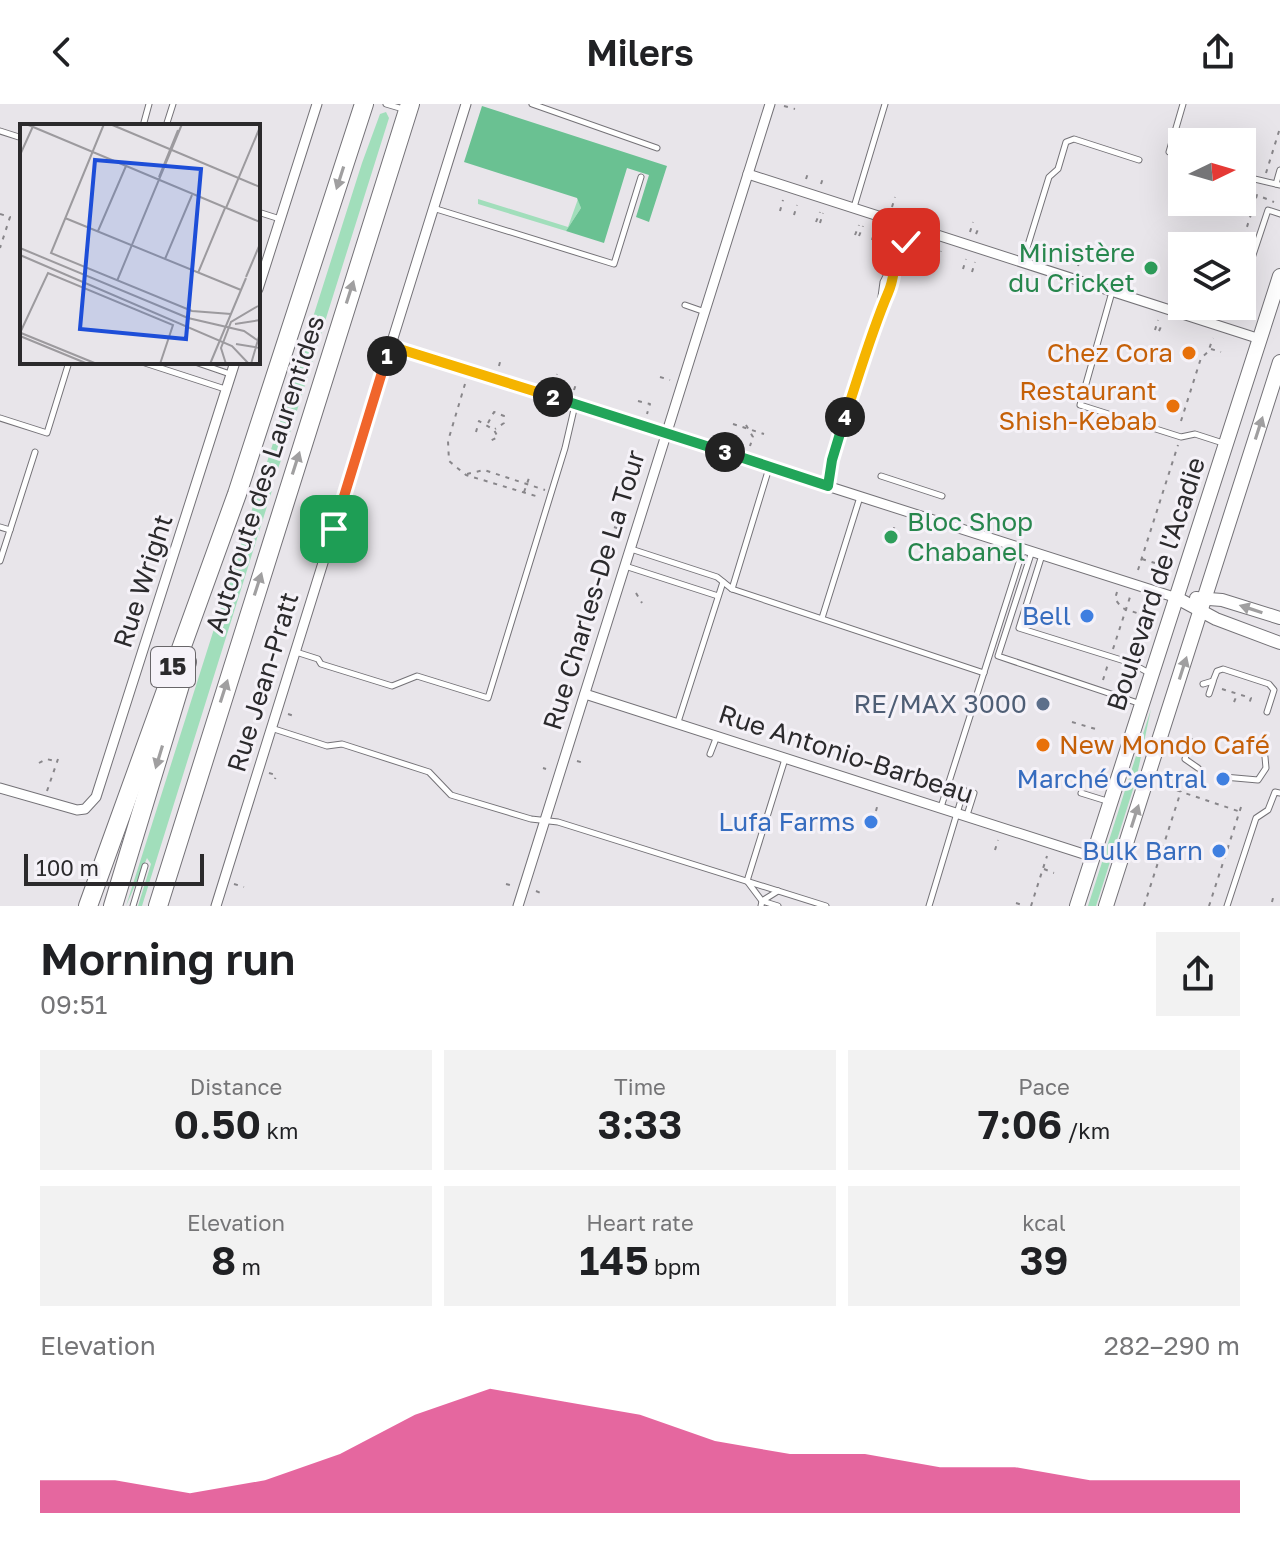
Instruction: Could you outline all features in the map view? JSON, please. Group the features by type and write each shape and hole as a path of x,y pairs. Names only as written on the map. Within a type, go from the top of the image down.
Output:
{"highway":[{"name":"Autoroute des Laurentides","path":"88,906 237,494 364,104"},
{"name":"Autoroute des Laurentides","path":"158,906 409,107"},
{"path":"113,906 237,494"}],"main road":[{"name":"Boulevard de l'Acadie","path":"1077,906 1280,276"},
{"name":"Boulevard de l'Acadie","path":"1106,906 1280,362"}],"street":[{"path":"260,283 317,104"},
{"name":"Rue Jean-Pratt","path":"216,906 466,104"},
{"name":"Rue Charles-De La Tour","path":"518,906 770,104"},
{"path":"748,174 1260,339"},
{"path":"390,346 1203,605 1280,643"},
{"name":"Rue Wright","path":"0,788 61,807 85,809 100,790 234,364"},
{"path":"1203,605 1222,600 1280,618"},
{"name":"Rue Antonio-Barbeau","path":"585,694 1093,857"}],"lane":[{"path":"144,124 149,104"},
{"path":"167,124 173,104"},
{"path":"386,104 409,107"},
{"path":"532,104 657,148"},
{"path":"853,208 885,104"},
{"path":"1176,128 1183,104"},
{"path":"0,131 20,137"},
{"path":"1022,262 1049,177 1058,169 1066,142 1074,139 1139,160"},
{"path":"1256,179 1278,184 1280,170"},
{"path":"433,208 614,264 641,177"},
{"path":"1256,246 1268,210 1280,214"},
{"path":"260,213 280,219"},
{"path":"828,486 832,460 881,305 891,285 890,272 911,227"},
{"path":"1113,291 1080,405 1181,437 1195,434 1226,444"},
{"path":"685,305 705,312"},
{"path":"0,418 47,433 68,364"},
{"path":"148,364 226,389"},
{"path":"201,364 231,374"},
{"path":"295,652 318,659 321,664 392,686 417,676 488,698 565,448 575,405"},
{"path":"0,561 35,452"},
{"path":"732,589 769,467"},
{"path":"881,476 942,496"},
{"path":"822,618 861,496"},
{"path":"0,527 10,530"},
{"path":"630,549 723,582 732,589 984,673"},
{"path":"941,808 990,653 1028,550"},
{"path":"998,656 1028,550"},
{"path":"1042,554 1019,628 1131,663 1153,674"},
{"path":"625,566 718,596"},
{"path":"677,723 723,582"},
{"path":"990,653 1142,705"},
{"path":"1209,694 1217,671 1223,669 1271,685 1274,692 1267,712"},
{"path":"1203,684 1213,681"},
{"path":"271,728 327,746 342,744 429,772 451,795 826,906"},
{"path":"710,754 717,736"},
{"path":"1190,741 1185,759 1198,768"},
{"path":"1224,777 1258,780 1266,768 1265,757"},
{"path":"747,881 785,758"},
{"path":"962,814 964,790"},
{"path":"1225,906 1256,818 1268,810 1275,792 1280,793"},
{"path":"929,906 962,814 974,793"},
{"path":"1081,793 1111,803"},
{"path":"133,906 145,866"},
{"path":"747,881 762,904 778,906"},
{"path":"762,904 778,891"}],"path":[{"path":"784,106 795,109"},
{"path":"1265,174 1280,128"},
{"path":"1276,138 1280,143"},
{"path":"806,179 808,173"},
{"path":"821,184 824,175"},
{"path":"1268,210 1274,202 1278,184"},
{"path":"1246,232 1261,187"},
{"path":"1258,195 1274,202"},
{"path":"892,207 895,197"},
{"path":"780,211 783,200"},
{"path":"794,215 797,205"},
{"path":"907,212 909,205"},
{"path":"929,218 932,209"},
{"path":"818,223 821,212"},
{"path":"0,214 10,217 0,248"},
{"path":"970,232 973,222"},
{"path":"857,235 861,225"},
{"path":"976,234 979,227"},
{"path":"872,240 875,230"},
{"path":"927,257 930,247"},
{"path":"938,261 941,251"},
{"path":"963,269 966,259"},
{"path":"1078,266 1080,260"},
{"path":"972,272 975,262"},
{"path":"1031,291 1034,281"},
{"path":"1155,330 1158,320"},
{"path":"1159,331 1163,322"},
{"path":"1181,421 1201,358 1210,348 1213,338"},
{"path":"1210,348 1221,352"},
{"path":"554,384 557,374"},
{"path":"660,377 670,380"},
{"path":"1189,380 1194,381"},
{"path":"574,390 577,381"},
{"path":"465,384 444,452 449,461 462,473 542,498"},
{"path":"638,401 650,404 647,414"},
{"path":"487,425 492,414 502,414 504,423 494,430"},
{"path":"476,432 479,421 494,430 498,437 488,442"},
{"path":"733,424 764,434"},
{"path":"747,427 753,437 750,446"},
{"path":"1138,570 1179,444"},
{"path":"462,473 484,470 545,490"},
{"path":"481,479 484,470"},
{"path":"499,484 502,476"},
{"path":"524,492 529,478"},
{"path":"513,488 515,481"},
{"path":"893,531 896,522"},
{"path":"614,527 622,530"},
{"path":"1142,559 1155,563"},
{"path":"1117,592 1116,601 1126,610 1137,613"},
{"path":"636,593 642,603"},
{"path":"1112,653 1130,597"},
{"path":"1104,675 1108,662"},
{"path":"1221,689 1251,698 1248,707"},
{"path":"1234,702 1237,694"},
{"path":"288,714 297,717"},
{"path":"1072,722 1099,730"},
{"path":"39,763 46,759 57,760 47,791"},
{"path":"577,761 584,763"},
{"path":"1158,784 1239,812"},
{"path":"1144,906 1181,791"},
{"path":"876,811 878,803"},
{"path":"1225,906 1210,904 1212,890 1242,804"},
{"path":"1230,824 1235,825"},
{"path":"995,850 998,840"},
{"path":"1031,906 1047,856"},
{"path":"1043,869 1054,873"},
{"path":"234,884 244,887"},
{"path":"536,891 543,894"},
{"path":"1272,902 1274,894"},
{"path":"1016,903 1025,906"}],"green space":[{"path":"482,106 667,166 649,222 636,217 649,175 627,168 604,243 566,231 581,208 577,198 464,162"},
{"path":"386,112 389,118 283,455 277,471 272,471 269,477 274,484 142,906 138,906 151,864 147,858 126,906 362,163 380,114"},
{"path":"478,199 568,227 578,199 581,208 566,231 478,204"},
{"path":"1151,709 1136,780 1096,906 1088,906"}],"place":[{"name":"Ministère du Cricket","path":"1151,268"},
{"name":"Chez Cora","path":"1189,353"},
{"name":"Restaurant Shish-Kebab","path":"1173,406"},
{"name":"Bloc Shop Chabanel","path":"891,537"},
{"name":"Bell","path":"1087,616"},
{"name":"RE/MAX 3000","path":"1043,704"},
{"name":"New Mondo Café","path":"1043,745"},
{"name":"Marché Central","path":"1223,779"},
{"name":"Lufa Farms","path":"871,822"},
{"name":"Bulk Barn","path":"1219,851"}],"route":[{"path":"334,529 390,346 828,486 832,460 881,305 891,285 890,272 895,257 906,242"}]}
